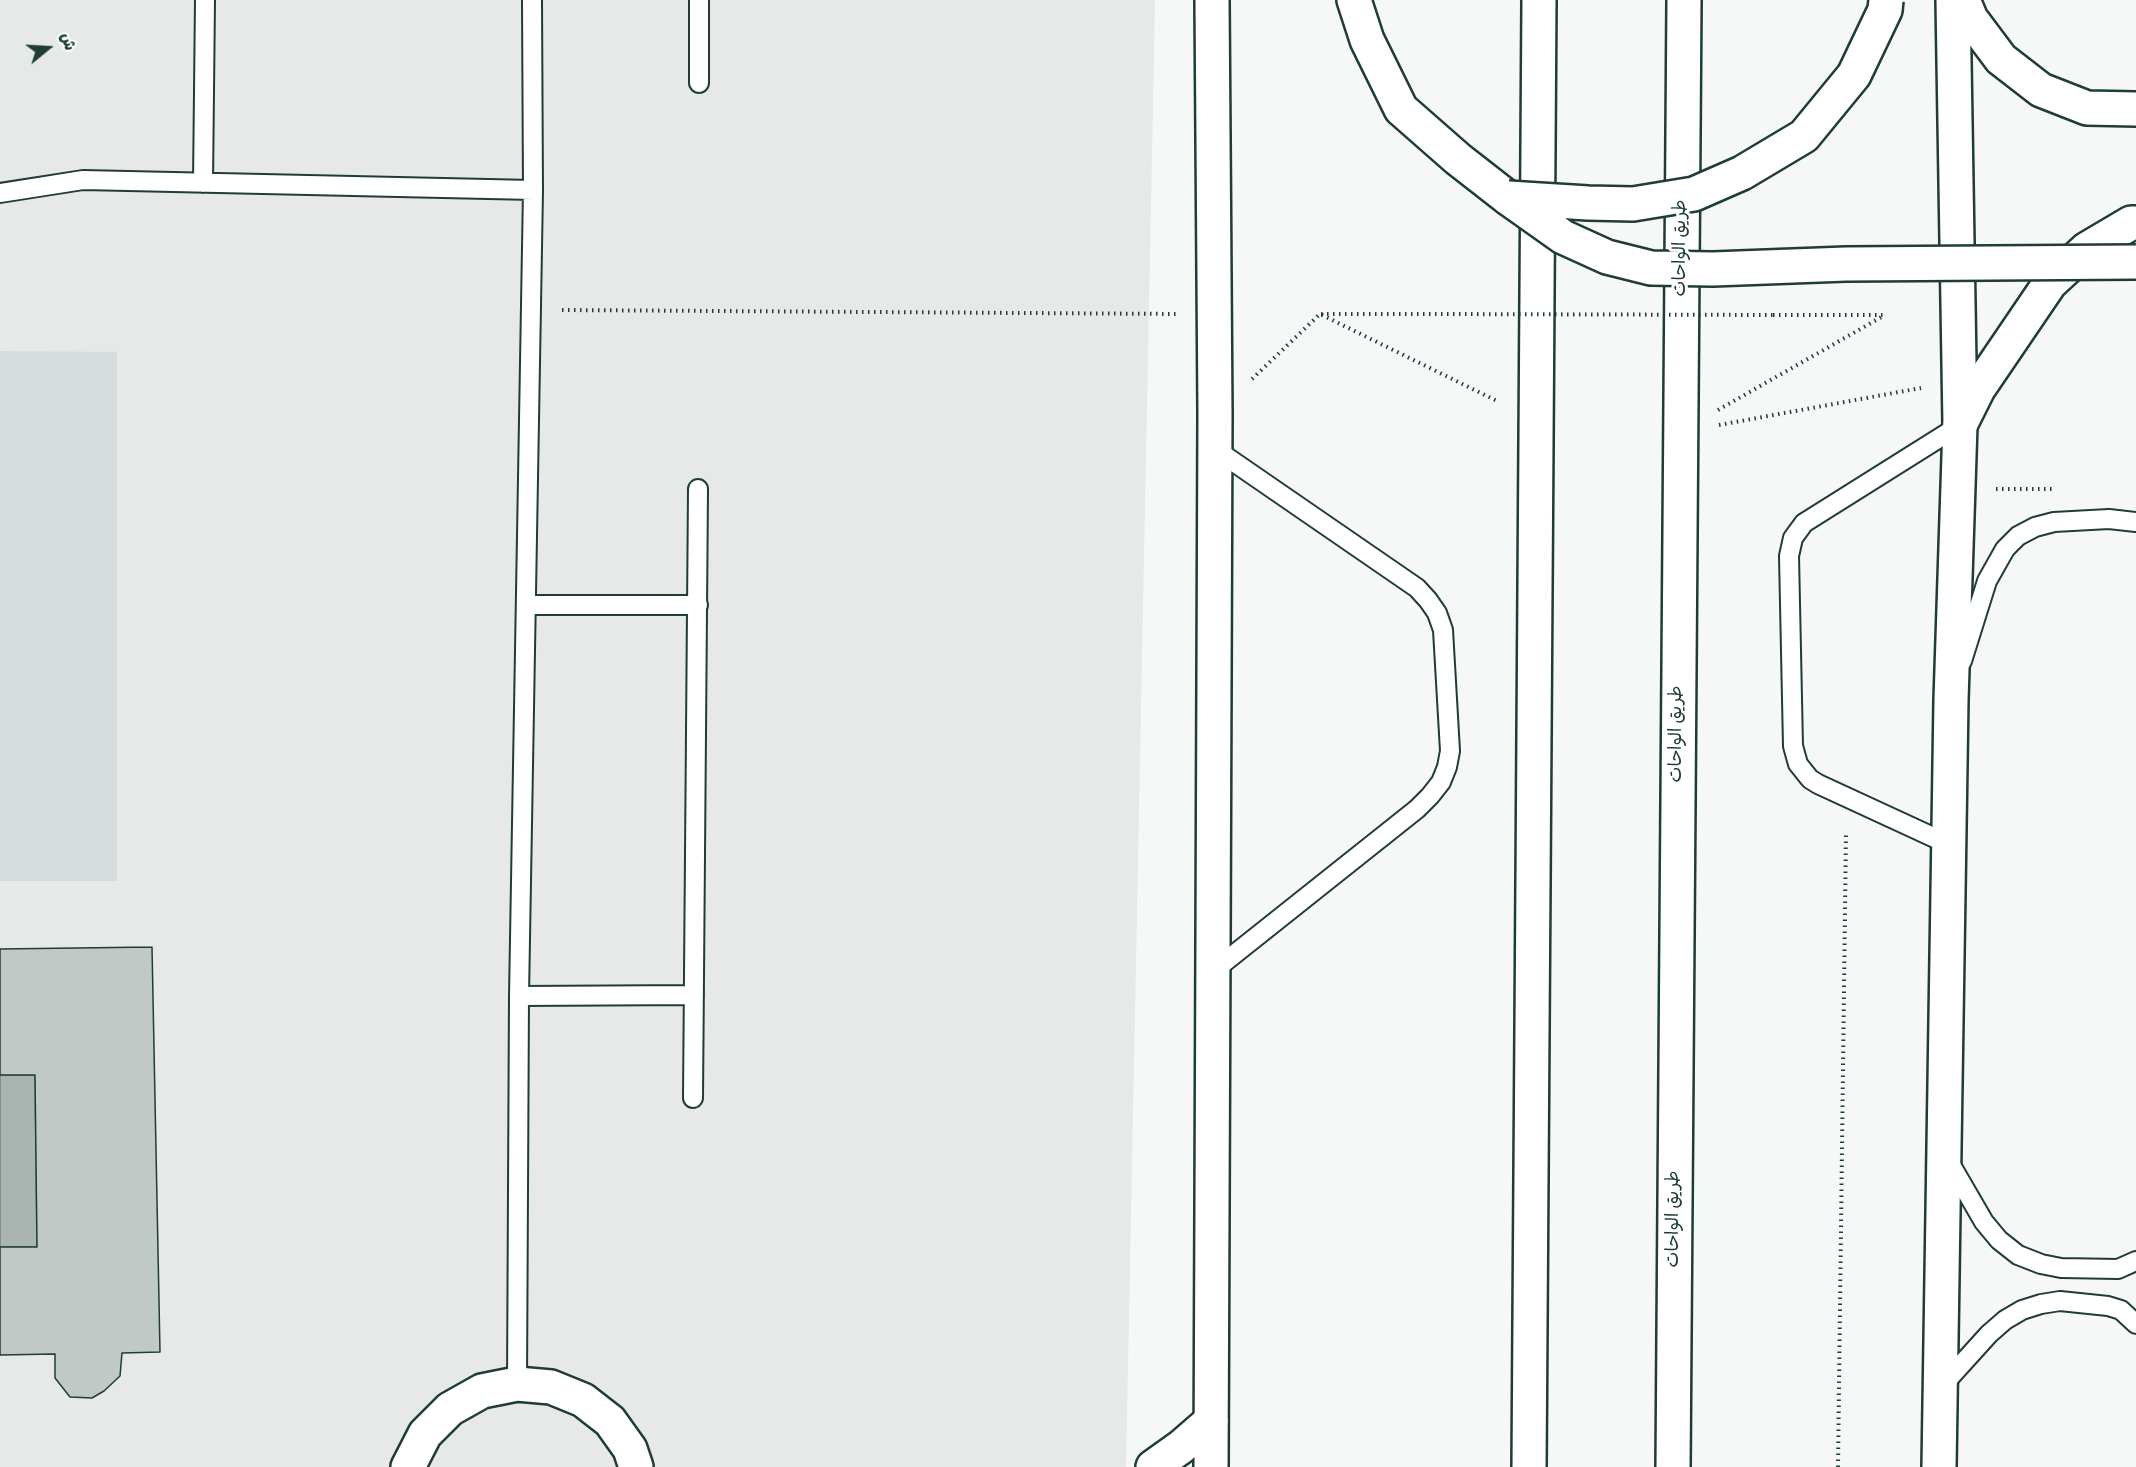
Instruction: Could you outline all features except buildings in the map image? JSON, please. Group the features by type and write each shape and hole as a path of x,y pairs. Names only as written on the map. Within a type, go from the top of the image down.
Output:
{"main road":[{"path":"1211,1467 1215,448 1212,0"},
{"path":"1354,0 1367,40 1401,109 1458,159 1508,198 1563,237 1607,257 1652,268 1713,269 1846,264 2136,262"},
{"path":"1529,1467 1539,0"},
{"name":"طريق الواحات","path":"1673,1467 1684,0"},
{"path":"1508,198 1633,204 1694,194 1742,173 1804,136 1854,75 1885,10 1886,0"},
{"path":"1939,1467 1948,844 1960,425 1953,0"},
{"path":"1963,0 1971,20 2001,59 2041,90 2087,108 2136,108"},
{"path":"1960,425 1978,389 2050,283 2087,249 2131,223 2136,223"},
{"path":"408,1467 425,1434 450,1408 482,1391 517,1384 551,1387 583,1400 610,1421 630,1449 636,1467"},
{"path":"1154,1467 1211,1421"}],"lane":[{"path":"202,183 205,0"},
{"path":"517,1384 519,996 533,190 532,0"},
{"path":"699,0 699,83"},
{"path":"0,193 83,180 533,190"},
{"path":"1948,844 1810,780 1798,764 1794,755 1790,547 1793,538 1804,523 1960,425"},
{"path":"1212,972 1424,802 1440,782 1447,767 1450,751 1443,630 1437,613 1428,600 1417,588 1215,448"},
{"path":"693,1098 698,489"},
{"path":"1951,700 1987,581 2005,549 2018,536 2035,527 2054,522 2109,519 2136,522"},
{"path":"526,605 698,605"},
{"path":"519,996 694,995"},
{"path":"1943,1152 1984,1222 2018,1255 2041,1264 2061,1268 2118,1269 2136,1261"},
{"path":"1939,1388 1989,1334 2005,1320 2022,1310 2060,1301 2108,1306 2121,1310 2136,1324"}],"path":[{"path":"531,310 1214,314"},
{"path":"1320,314 1536,420"},
{"path":"1215,414 1320,314 1885,315 1681,432"},
{"path":"1681,432 1960,381"},
{"path":"1958,488 2065,489"},
{"path":"1838,1467 1846,797"}],"shaded area":[{"path":"0,0 1155,0 1126,1467 0,1467"},
{"path":"0,351 117,352 117,881 0,881"},
{"path":"0,1075 35,1075 37,1247 0,1247"}]}
